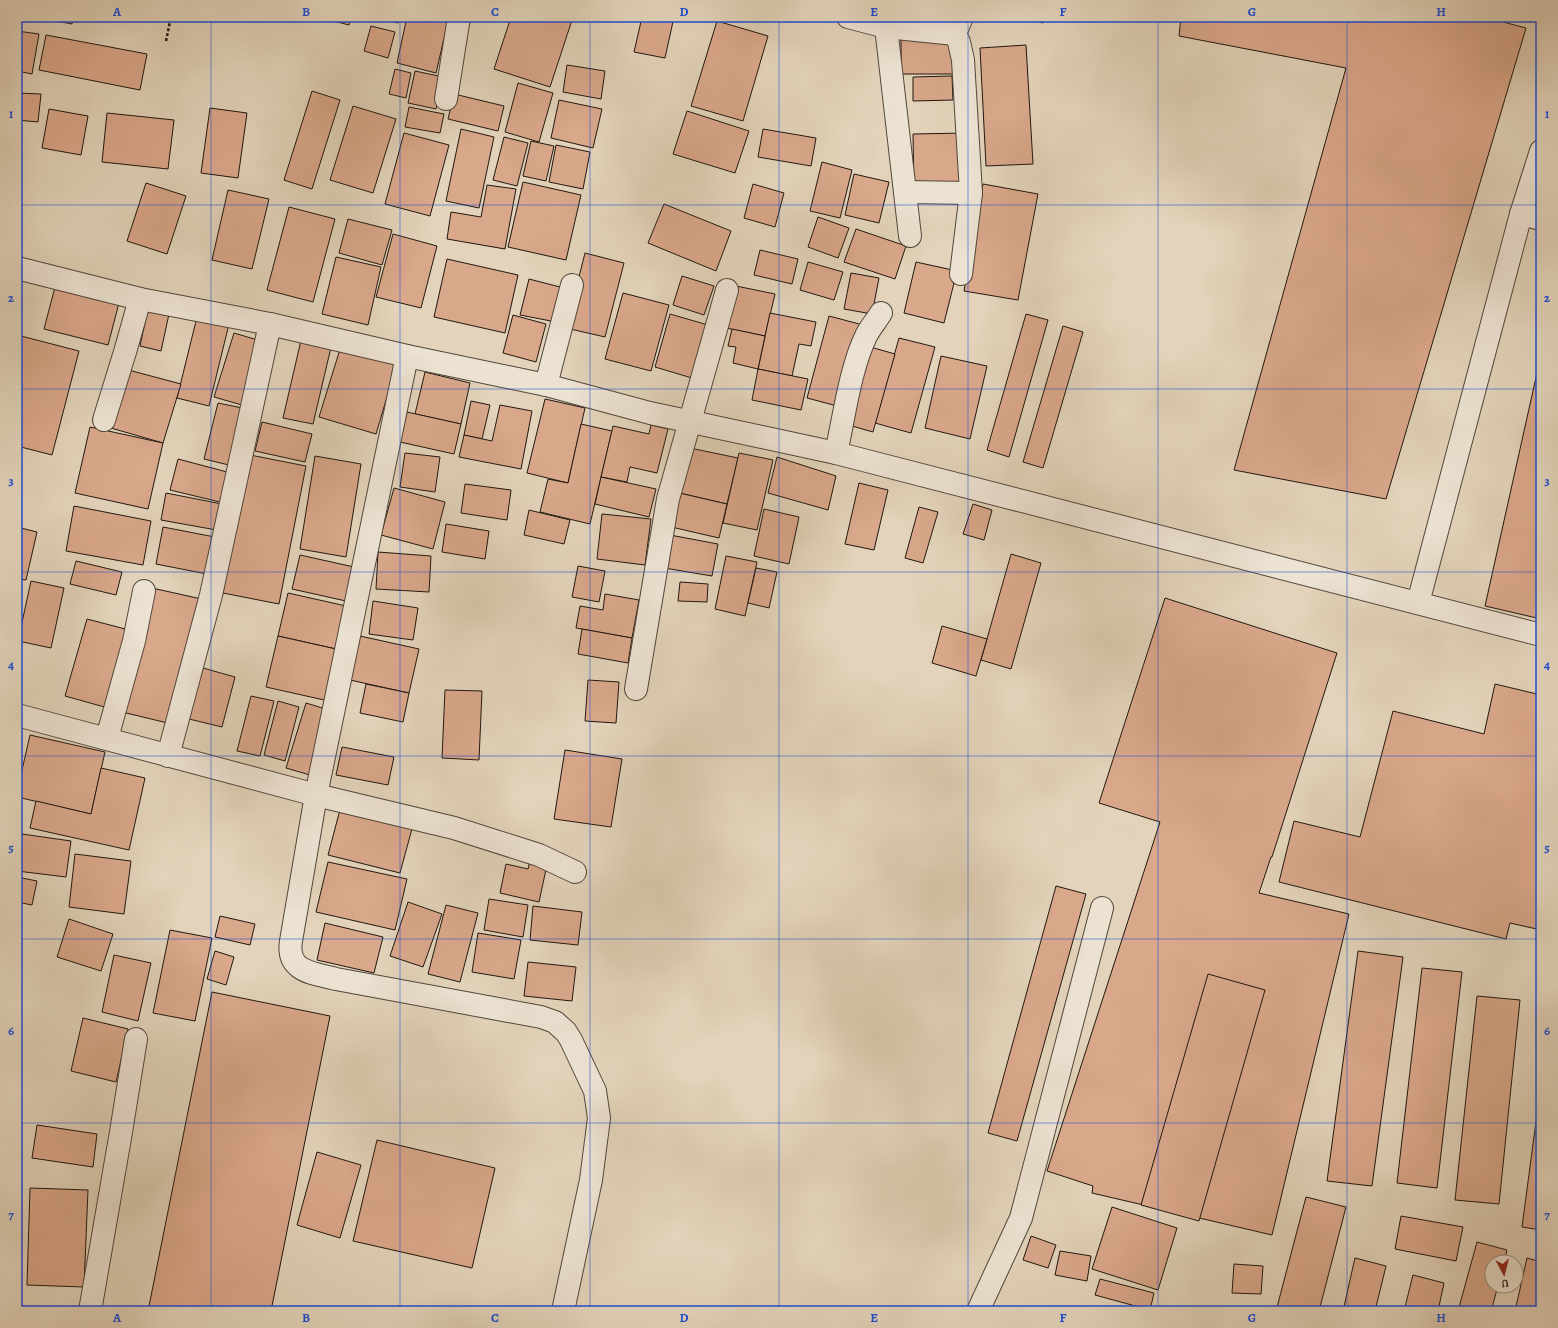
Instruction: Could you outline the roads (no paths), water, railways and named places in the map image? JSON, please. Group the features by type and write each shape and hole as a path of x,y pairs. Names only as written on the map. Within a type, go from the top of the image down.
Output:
{"street":[{"path":"446,99 459,17"},
{"path":"848,17 886,27 959,26 959,42 963,60 971,193 961,274"},
{"path":"886,27 910,236"},
{"path":"1418,603 1531,217 1541,151"},
{"path":"905,192 971,193"},
{"path":"17,268 140,299 270,324 407,356 546,385 690,422 836,453 1541,635"},
{"path":"546,385 572,285"},
{"path":"636,689 668,499 727,290"},
{"path":"104,420 140,299"},
{"path":"836,453 853,373 866,336 881,313"},
{"path":"168,756 211,595 270,324"},
{"path":"407,356 316,796 289,950 290,956 296,964 307,972 336,979 541,1017 555,1022 566,1032 595,1091 599,1118 591,1180 563,1311"},
{"path":"107,738 134,641 144,591"},
{"path":"17,716 107,738 316,796 454,828 539,855 574,872"},
{"path":"978,1311 1021,1218 1102,908"},
{"path":"90,1311 136,1039"}]}
